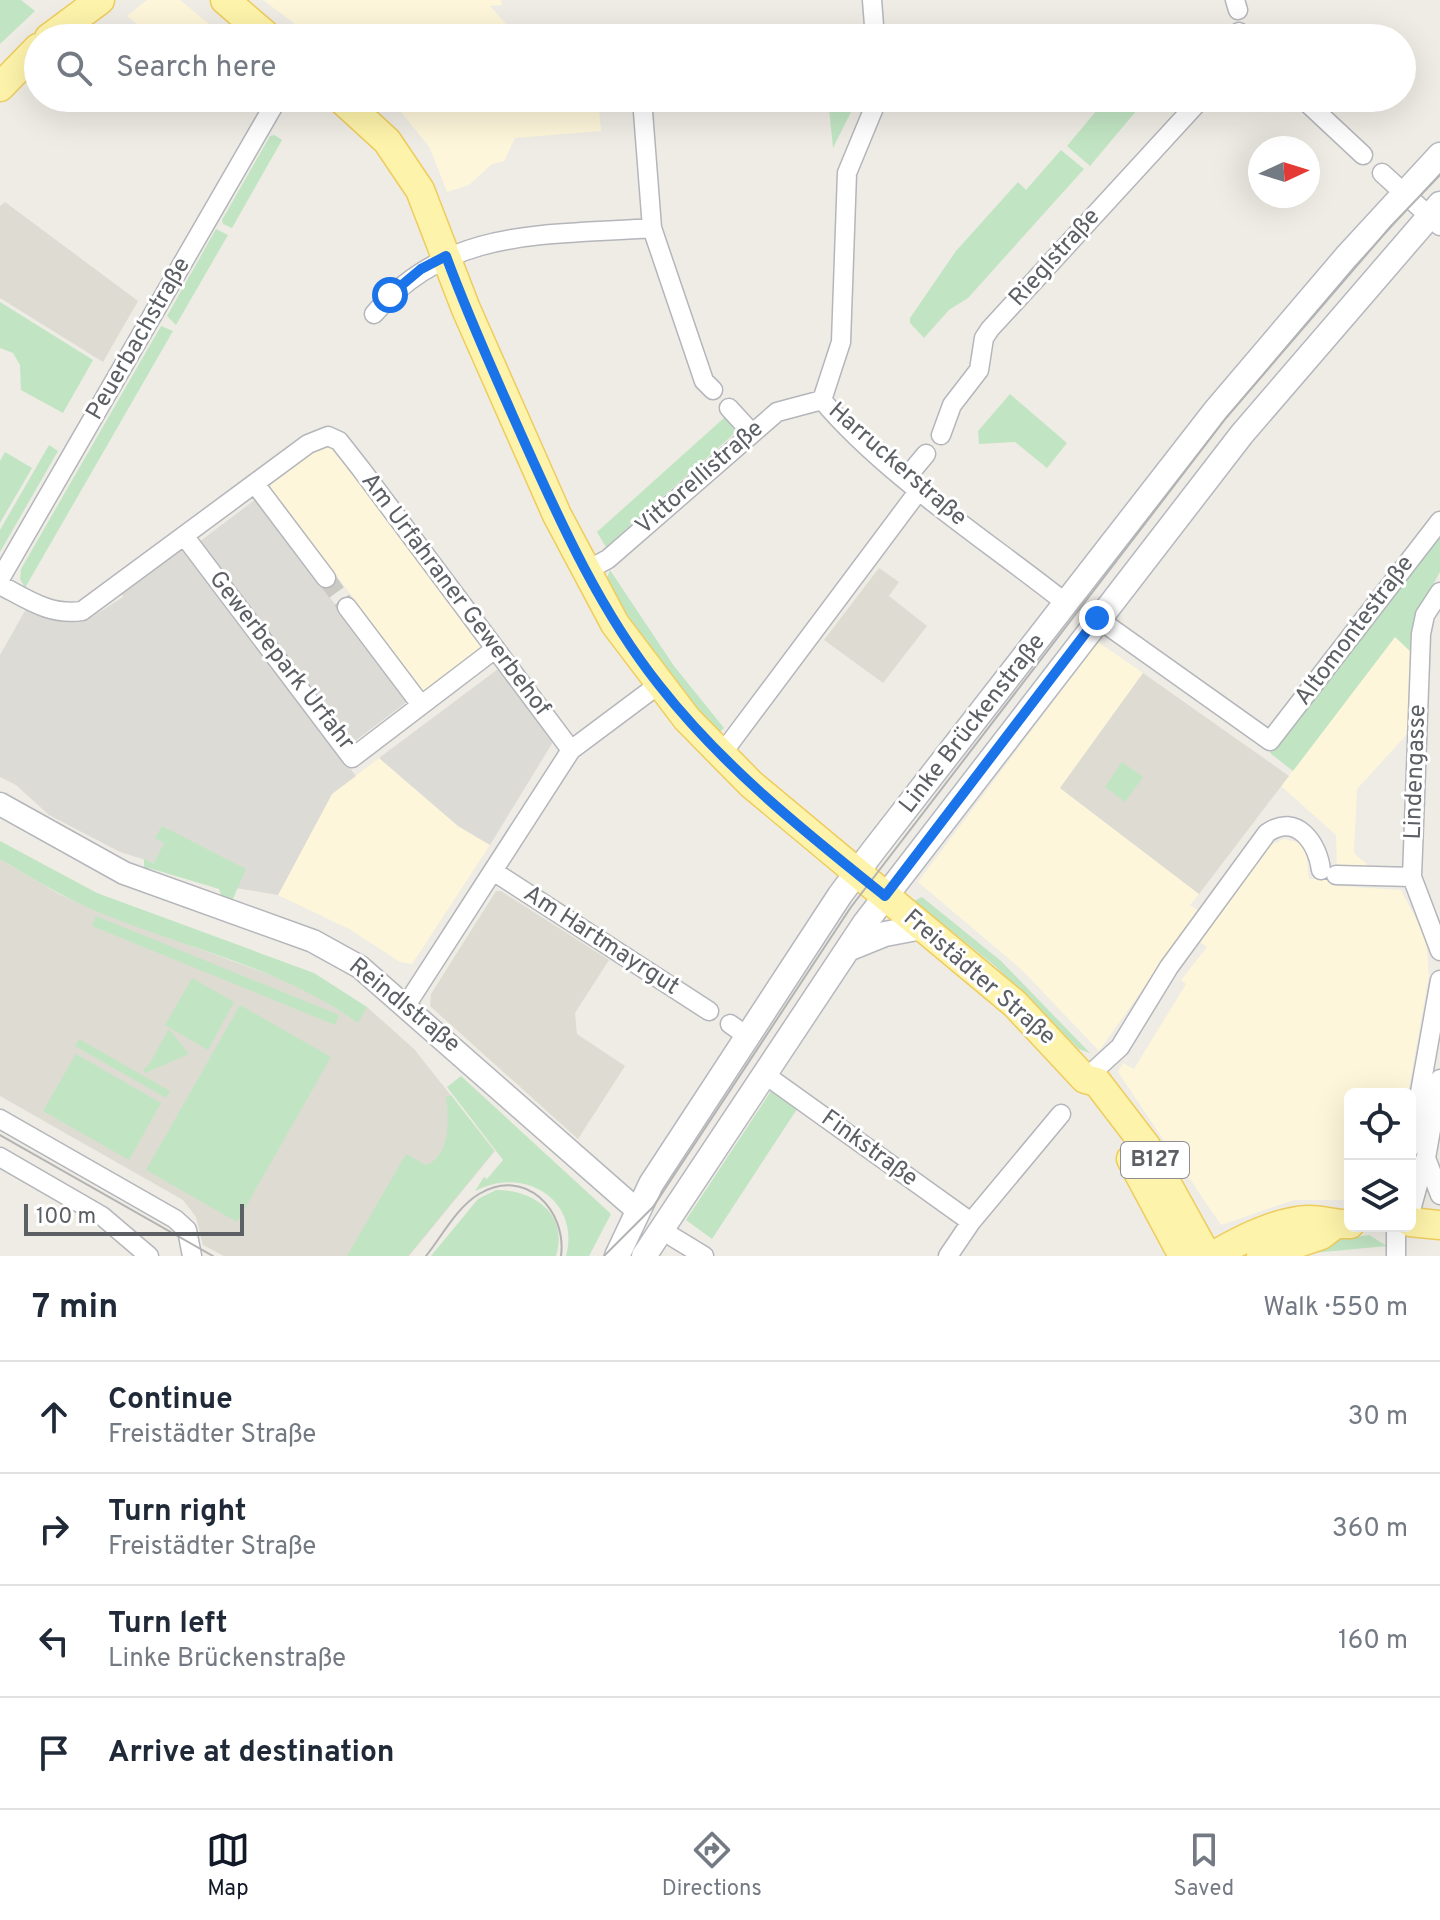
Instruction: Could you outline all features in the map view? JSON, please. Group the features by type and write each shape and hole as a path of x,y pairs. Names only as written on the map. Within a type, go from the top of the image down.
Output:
{"main road":[{"path":"68,24 100,0"},
{"path":"228,1 253,24"},
{"path":"0,87 24,62"},
{"name":"Freistädter Straße","path":"355,112 387,141 408,169 430,212 492,368 586,571 615,624 658,685 721,755 1015,1004 1085,1079 1097,1082 1146,1146 1210,1256"},
{"name":"Linke Brückenstraße","path":"617,1256 651,1184 739,1030 1215,411 1440,155"},
{"name":"Linke Brückenstraße","path":"644,1256 885,896 1242,434 1436,216"},
{"path":"848,949 885,934 922,927"},
{"name":"Freistädter Straße","path":"1085,1079 1082,1091 1135,1164 1183,1256"},
{"path":"638,1211 663,1231"},
{"path":"1210,1256 1304,1220 1344,1223"},
{"path":"1261,1256 1321,1235 1344,1223"},
{"path":"1416,1223 1440,1225"}],"street":[{"path":"872,0 874,24"},
{"name":"Peuerbachstraße","path":"0,582 270,112"},
{"path":"643,112 652,228 704,381 713,390"},
{"name":"Harruckerstraße","path":"872,112 847,173 841,342 838,360 822,400 913,484 1067,604"},
{"name":"Rieglstraße","path":"941,435 952,405 979,370 984,338 990,329 1189,112"},
{"path":"1317,112 1363,155"},
{"path":"1382,173 1436,216"},
{"path":"374,314 406,280 446,256 467,248 535,237 652,228"},
{"name":"Vittorellistraße","path":"586,571 608,559 751,432 786,407 822,400"},
{"path":"729,408 751,432"},
{"name":"Am Urfahraner Gewerbehof","path":"255,484 320,437 328,436 339,441 571,750"},
{"path":"721,755 913,484 926,454"},
{"path":"0,582 45,609 58,613 82,611 255,484 326,578"},
{"name":"Altomontestraße","path":"1097,618 1270,741 1440,521"},
{"name":"Gewerbepark Urfahr","path":"185,537 352,758 495,649"},
{"name":"Lindengasse","path":"1440,592 1425,615 1421,634 1412,877 1440,951"},
{"path":"347,607 421,705"},
{"path":"407,1004 571,750 658,685"},
{"name":"Reindlstraße","path":"0,804 95,858 161,889 324,946 360,967 407,1004 638,1211"},
{"path":"1085,1079 1120,1047 1169,967 1267,833 1283,827 1306,834 1329,873 1412,877"},
{"name":"Am Hartmayrgut","path":"493,871 709,1011"},
{"path":"1440,980 1418,1153 1440,1195"},
{"name":"Finkstraße","path":"767,1076 971,1222"},
{"path":"1418,1153 1440,1079"},
{"path":"948,1256 971,1222 1061,1114"},
{"path":"0,1119 175,1219 187,1230 192,1256"},
{"path":"0,1157 102,1216 149,1256"},
{"path":"663,1231 704,1256"},
{"path":"1396,1232 1396,1256"}],"shaded area":[{"path":"147,0 180,0 209,24 137,24 127,16"},
{"path":"263,0 501,0 502,5 490,6 506,24 295,24"},
{"path":"401,112 599,112 601,131 515,138 504,161 492,164 469,185 447,192 430,148"},
{"path":"5,202 138,301 103,362 0,298 0,206"},
{"path":"329,444 483,646 423,691 271,488 271,482 312,448"},
{"path":"256,499 408,701 351,744 199,542"},
{"path":"182,549 356,776 332,794 278,895 236,888 120,852 49,815 16,785 0,777 0,655 26,609 54,621 90,618 123,597 122,594"},
{"path":"879,568 899,582 889,596 927,626 883,683 824,640"},
{"path":"1396,636 1411,652 1409,732 1357,789 1354,853 1372,869 1337,869 1336,835 1281,786"},
{"path":"1098,642 1143,673 1060,788 1199,894 1190,905 1198,911 1099,1051 1022,970 918,882"},
{"path":"498,669 553,742 490,845 458,826 379,758"},
{"path":"1143,673 1289,776 1199,894 1060,788"},
{"path":"379,758 458,826 490,845 412,964 400,962 351,930 278,895 332,794"},
{"path":"1284,839 1301,843 1306,851 1309,879 1337,879 1337,886 1401,890 1426,938 1429,975 1409,1088 1344,1088 1344,1200 1294,1200 1221,1225 1118,1072 1123,1063 1134,1069 1186,984 1181,980 1207,947 1198,940 1267,847"},
{"path":"0,859 59,894 99,912 281,979 324,1000 357,1022 367,1007 414,1049 495,1151 409,1256 224,1256 203,1245 196,1217 183,1200 0,1096"},
{"path":"496,891 501,891 609,960 575,1013 577,1034 625,1066 578,1139 430,1006 431,994"}],"green space":[{"path":"0,0 21,0 35,11 0,44"},
{"path":"829,112 851,112 833,148"},
{"path":"1095,112 1135,112 1090,166 1067,146"},
{"path":"270,136 282,140 232,228 223,224 222,220"},
{"path":"1061,150 1084,169 968,298 949,310 924,338 910,323 910,318 956,251 1018,182 1026,190"},
{"path":"216,229 228,235 176,325 167,316"},
{"path":"0,302 93,360 63,413 21,390 20,365 13,353 0,348"},
{"path":"161,326 173,331 25,588 20,579 21,569"},
{"path":"1010,394 1067,443 1047,468 1015,442 979,444 978,431"},
{"path":"725,417 736,432 606,547 597,532"},
{"path":"49,445 58,451 0,552 0,530"},
{"path":"5,452 32,468 0,523 0,461"},
{"path":"1440,532 1440,572 1416,615 1411,652 1395,637 1293,771 1270,753"},
{"path":"610,570 674,666 724,728 717,735 689,702 605,583"},
{"path":"1122,762 1143,777 1125,802 1105,787"},
{"path":"162,826 246,869 232,901 223,901 219,889 149,868 152,880 144,867 144,859 154,863 164,843 155,838"},
{"path":"0,841 97,893 314,973 367,1007 358,1023 297,987 85,906 0,859"},
{"path":"922,897 1001,961 1090,1053 1079,1049 995,966 914,901"},
{"path":"96,916 339,1015 335,1025 92,926"},
{"path":"192,978 234,1002 208,1050 165,1025"},
{"path":"240,1005 331,1057 237,1222 146,1170"},
{"path":"169,1029 189,1054 145,1073 143,1069 148,1066"},
{"path":"79,1039 170,1091 166,1098 75,1046"},
{"path":"76,1054 161,1103 129,1160 43,1111"},
{"path":"461,1076 611,1214 589,1256 566,1256 568,1236 565,1218 544,1192 512,1182 493,1184 475,1191 484,1177 487,1179 503,1160 447,1087"},
{"path":"773,1088 799,1106 712,1239 686,1220"},
{"path":"451,1095 494,1151 408,1256 347,1256 406,1154 426,1165 440,1153 448,1126 446,1097"},
{"path":"496,1190 523,1194 545,1207 557,1228 559,1241 556,1256 431,1256 478,1199"},
{"path":"1369,1235 1387,1246 1281,1256 1328,1241"}],"tunnel":[{"path":"326,578 347,607"}],"tram line":[{"path":"604,1256 653,1207 851,907 1226,418 1391,226 1440,175"},
{"path":"0,1135 213,1256"},
{"path":"426,1256 471,1200 496,1187 512,1185 540,1197 550,1209 561,1239 561,1256"}],"route":[{"path":"390,295 421,269 446,256 466,309 557,515 615,624 658,685 712,747 751,784 885,896 1097,618"}]}
